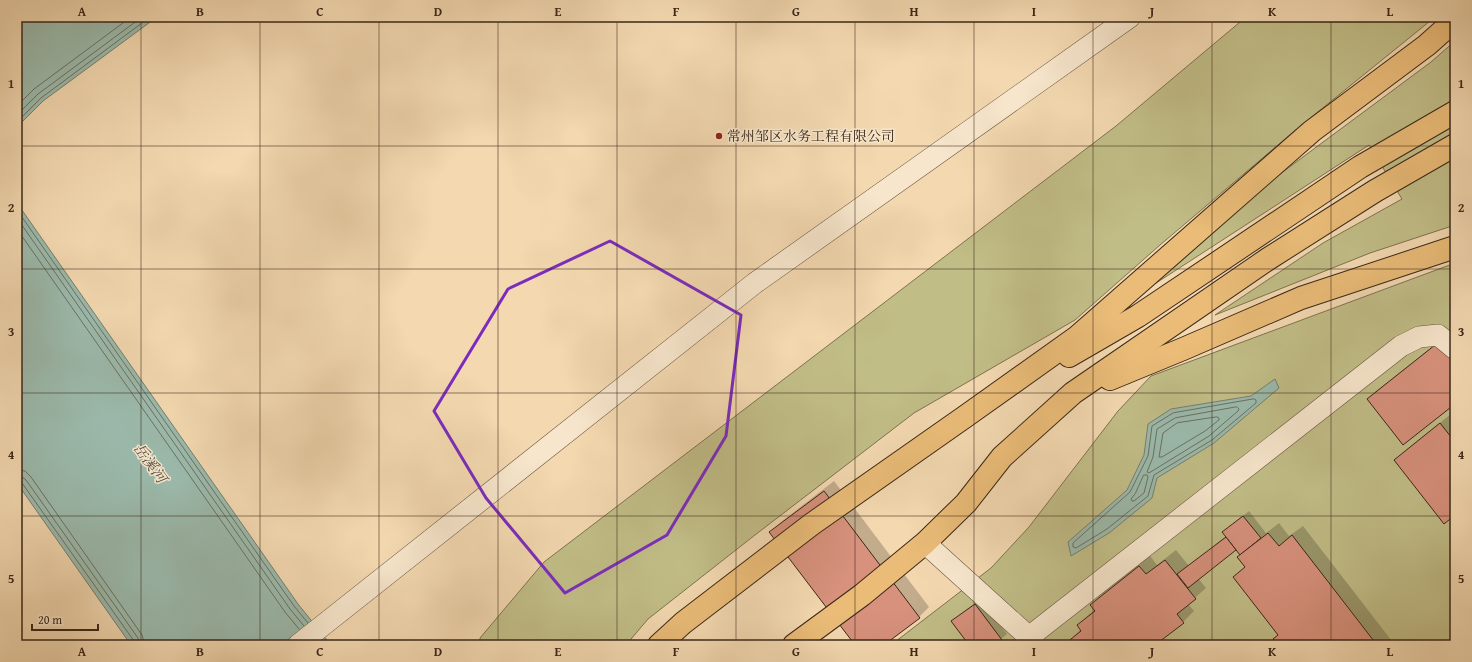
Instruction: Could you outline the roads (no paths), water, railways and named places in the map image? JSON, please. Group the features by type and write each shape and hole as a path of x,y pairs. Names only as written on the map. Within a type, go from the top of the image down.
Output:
{"highway":[{"path":"659,645 683,623 812,524 1077,336 1312,131 1427,45 1455,20"},
{"path":"966,416 1138,316 1360,167 1455,112"},
{"path":"794,645 862,595 925,543 966,503 1002,457 1073,393 1268,259 1375,191 1455,145"},
{"path":"1073,393 1183,349 1301,298 1455,247"}],"street":[{"path":"298,645 755,283 1130,17"},
{"path":"925,543 1032,641 1401,346 1419,337 1438,335 1455,349"}],"water":[{"path":"17,17 157,17 43,101 17,127"},
{"name":"岳溪河","path":"17,203 298,604 331,645 131,645 17,483"},
{"path":"1275,379 1279,388 1214,443 1157,478 1152,498 1109,533 1071,556 1068,542 1127,490 1144,455 1148,424 1171,409 1251,396"}],"place":[{"name":"常州邹区水务工程有限公司","path":"719,136"}]}
